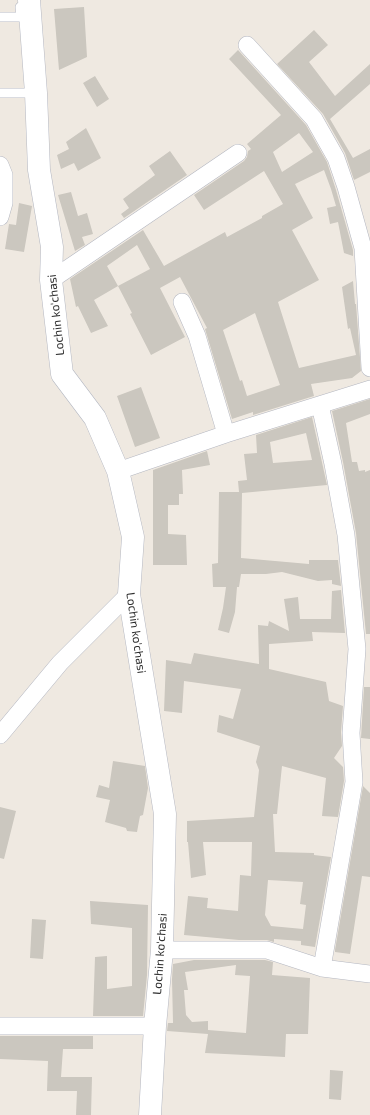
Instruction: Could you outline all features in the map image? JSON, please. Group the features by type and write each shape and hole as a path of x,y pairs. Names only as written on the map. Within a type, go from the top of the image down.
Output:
{"street":[{"name":"Lochin ko'chasi","path":"30,0 39,170 52,247 51,280 62,374 95,418 118,472 133,537 129,594 165,814 162,950 155,1026 150,1115"},
{"path":"247,45 314,119 336,158 346,187 363,248 370,368"},
{"path":"51,280 238,153"},
{"path":"0,165 4,175 4,203 0,217"},
{"path":"182,302 197,336 226,434"},
{"path":"118,472 226,434 370,389"},
{"path":"320,405 346,535 357,648 351,733 354,782 322,968"},
{"path":"0,735 60,664 129,594"},
{"path":"162,950 268,950 322,968 370,974"},
{"path":"0,1026 155,1026"}],"lane":[{"path":"0,17 21,17 20,0"},
{"path":"0,93 36,93"}],"building":[{"path":"84,7 87,57 59,70 54,9"},
{"path":"314,30 328,45 309,62 335,96 370,64 370,84 330,119 353,158 370,149 370,172 354,180 345,153 323,114 277,64"},
{"path":"238,50 306,125 327,162 353,250 353,256 344,253 338,222 330,224 327,208 336,206 324,170 295,184 313,218 292,230 319,280 278,302 299,368 356,355 350,328 348,329 342,287 353,281 361,371 352,378 311,384 314,396 253,415 253,412 232,419 205,329 207,328 180,277 160,288 185,337 151,355 130,314 132,313 118,286 94,300 108,326 91,333 78,306 76,307 70,279 143,230 164,266 225,232 227,237 262,218 262,216 283,204 264,171 204,210 194,195 244,161 247,157 248,151 251,149 247,144 281,115 229,59","holes":["299,133 313,152 282,172 273,152","137,245 150,269 118,286 107,266","255,313 280,385 247,396 242,380 240,381 223,330"]},
{"path":"95,76 109,99 97,107 83,83"},
{"path":"86,128 101,158 78,171 74,163 61,169 57,155 69,149 66,142"},
{"path":"170,151 187,175 124,218 121,214 129,208 123,199 155,175 149,166"},
{"path":"71,192 78,216 87,213 93,234 82,237 85,245 75,251 58,195"},
{"path":"19,203 32,206 24,252 5,249 9,224 16,225"},
{"path":"141,387 160,438 135,447 117,396"},
{"path":"370,399 370,414 346,423 352,462 357,462 359,471 365,470 365,472 370,470 370,634 366,634 356,533 332,411"},
{"path":"312,417 327,485 242,493 241,558 309,564 309,560 338,560 341,586 332,584 332,580 318,581 282,572 266,574 241,574 239,587 237,587 235,612 229,633 218,630 226,587 213,587 212,564 218,563 219,492 239,492 238,481 247,480 244,454 257,453 256,435","holes":["306,433 312,460 273,463 270,442"]},
{"path":"207,451 210,465 182,470 183,494 179,494 179,505 168,505 168,534 186,535 187,565 153,565 153,470"},
{"path":"341,590 345,633 312,632 313,641 269,644 269,669 326,682 329,701 343,706 341,732 342,746 334,758 343,767 344,781 338,817 322,816 326,778 282,766 277,814 273,814 275,852 314,853 314,855 331,857 315,947 301,945 301,941 274,939 274,942 267,940 239,940 184,935 188,896 208,898 207,908 238,911 240,875 251,876 252,842 203,842 206,875 191,878 187,842 187,821 254,817 259,770 256,762 260,746 217,732 219,715 233,719 241,689 184,681 182,713 164,711 166,660 191,664 194,653 259,664 258,625 268,626 269,621 289,631 284,599 298,597 300,619 331,619 332,591","holes":["268,880 303,882 300,904 306,905 303,929 271,926 265,915"]},
{"path":"364,687 370,687 370,739 361,738"},
{"path":"113,761 145,766 148,788 143,815 140,816 137,832 127,831 126,828 105,822 110,800 96,797 99,785 109,788"},
{"path":"363,786 370,793 370,877 362,876 350,954 335,952 335,950"},
{"path":"0,807 16,811 4,859 0,858"},
{"path":"90,901 148,905 147,975 143,1016 93,1016 95,957 107,956 107,989 132,986 132,928 91,924"},
{"path":"32,919 46,920 43,959 30,958"},
{"path":"194,960 265,960 273,962 272,975 310,978 308,1034 286,1034 285,1057 205,1053 208,1034 167,1031 168,1023 173,1023 173,964","holes":["236,965 235,975 250,976 246,1033 208,1030 208,1021 192,1022 186,1015 184,990 188,990 185,972"]},
{"path":"0,1036 93,1036 93,1049 63,1049 61,1077 92,1077 91,1115 76,1115 77,1091 47,1091 48,1061 0,1059"},
{"path":"330,1070 343,1071 341,1100 329,1099"}]}
